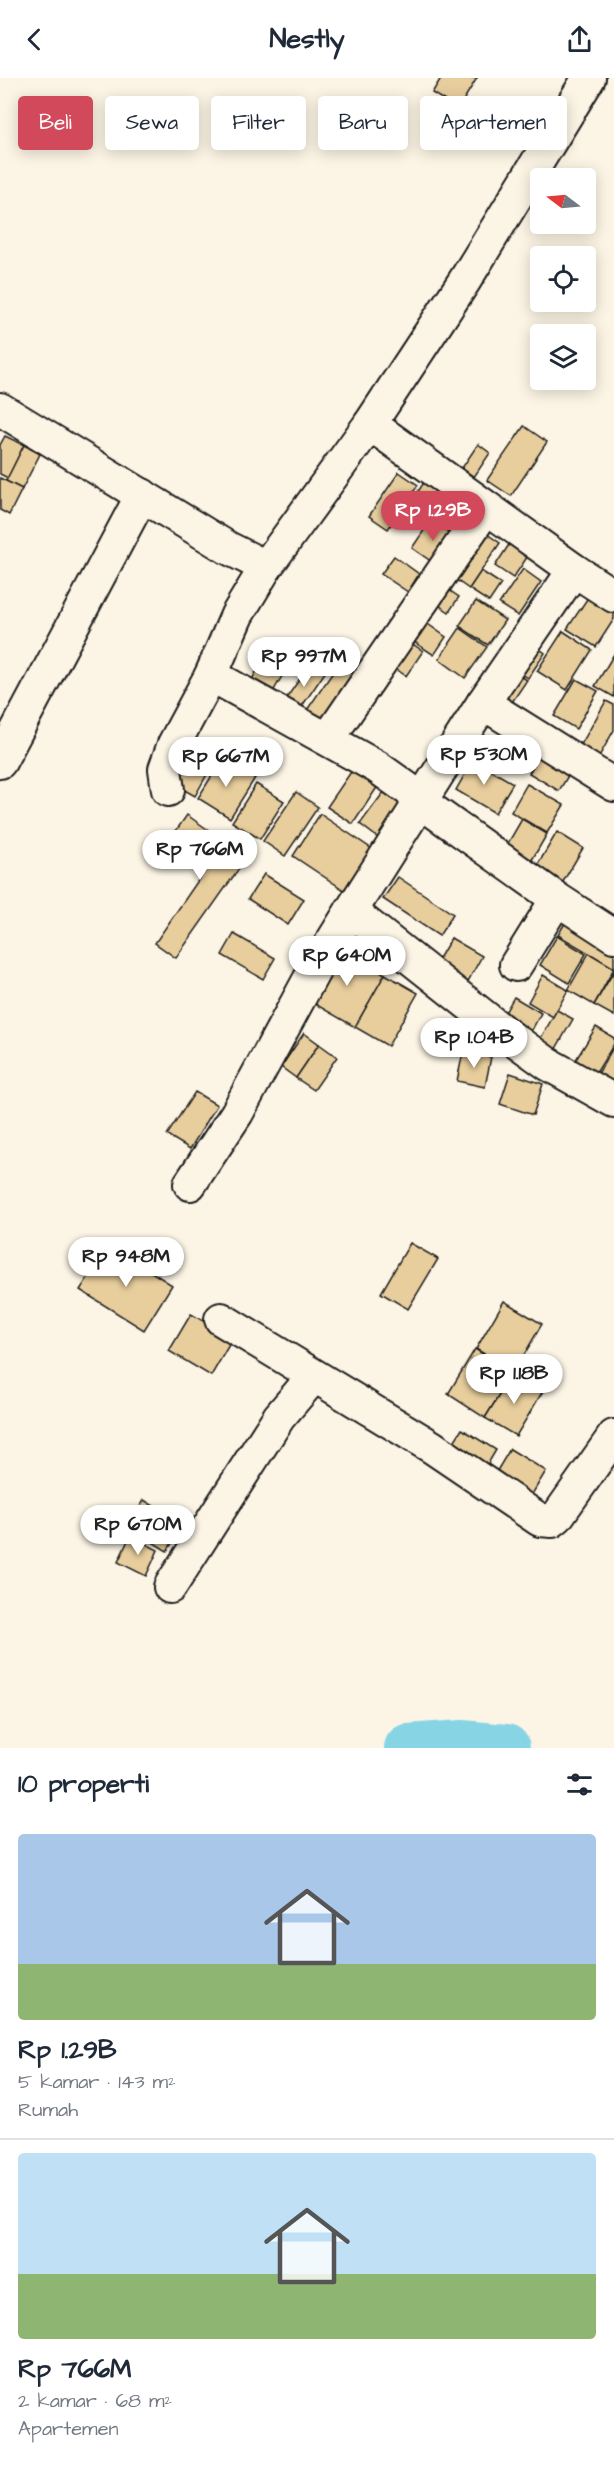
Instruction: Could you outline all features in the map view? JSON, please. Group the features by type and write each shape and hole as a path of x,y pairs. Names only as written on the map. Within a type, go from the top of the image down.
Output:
{"street":[{"path":"168,790 165,769 168,760 211,675 237,615 266,567 370,424 465,280 589,78"},
{"path":"0,409 228,548 266,567"},
{"path":"370,424 614,596"},
{"path":"0,762 142,495"},
{"path":"328,739 486,507"},
{"path":"190,1184 237,1113 315,971 351,911 483,703 574,570"},
{"path":"211,675 377,767 422,799 432,810 557,899 614,936"},
{"path":"483,703 614,785"},
{"path":"516,965 557,899"},
{"path":"351,911 504,1033 548,1064 614,1101"},
{"path":"221,1318 432,1448 544,1521 552,1521 557,1517 614,1436"},
{"path":"170,1587 272,1426 291,1400 314,1376"}],"building":[{"path":"441,78 477,78 466,96 437,96 432,93"},
{"path":"524,426 547,442 511,496 487,480"},
{"path":"5,436 24,445 8,478 0,474 0,445"},
{"path":"478,444 490,453 474,477 462,468"},
{"path":"24,445 40,454 22,489 6,481"},
{"path":"399,472 418,485 388,529 369,516"},
{"path":"0,478 22,489 9,515 0,510"},
{"path":"425,481 442,493 427,517 409,505"},
{"path":"442,494 470,512 454,536 427,517"},
{"path":"431,520 454,536 435,564 412,548"},
{"path":"477,527 500,543 469,589 446,573"},
{"path":"512,540 530,553 513,578 495,566"},
{"path":"394,556 419,574 408,592 381,574"},
{"path":"523,569 541,582 518,616 499,604"},
{"path":"481,571 501,584 489,602 469,589"},
{"path":"440,584 459,597 449,612 430,599"},
{"path":"589,596 614,612 614,619 596,647 567,629"},
{"path":"476,601 505,620 488,645 459,626"},
{"path":"418,617 446,637 434,655 405,636"},
{"path":"460,628 487,647 465,678 439,659"},
{"path":"563,631 592,650 567,690 537,671"},
{"path":"405,639 423,651 406,676 389,664"},
{"path":"530,642 545,653 528,678 512,667"},
{"path":"271,645 293,657 270,697 249,685"},
{"path":"614,654 614,697 595,686"},
{"path":"344,656 358,666 320,723 305,713"},
{"path":"312,661 326,671 296,715 281,706"},
{"path":"511,670 527,680 506,711 491,701"},
{"path":"576,679 598,691 576,729 554,716"},
{"path":"606,701 614,705 614,730 597,760 578,750"},
{"path":"539,756 569,774 559,791 529,773"},
{"path":"190,757 210,769 195,796 174,784"},
{"path":"223,758 255,778 230,818 198,798"},
{"path":"473,760 513,783 495,813 456,790"},
{"path":"355,766 380,783 353,824 327,807"},
{"path":"256,784 284,801 260,839 232,822"},
{"path":"527,784 564,805 547,833 511,812"},
{"path":"386,789 408,805 382,841 360,824"},
{"path":"296,792 318,807 285,856 263,841"},
{"path":"320,814 372,849 344,890 293,856"},
{"path":"187,815 247,857 176,958 155,943 206,869 168,842"},
{"path":"522,819 547,834 525,872 500,857"},
{"path":"557,832 583,848 560,887 534,871"},
{"path":"264,874 304,899 288,925 248,899"},
{"path":"398,877 453,914 439,936 383,899"},
{"path":"565,923 614,951 614,968 558,935"},
{"path":"234,934 275,958 263,979 222,955"},
{"path":"557,936 586,954 569,983 540,965"},
{"path":"451,938 482,956 466,985 434,967"},
{"path":"339,947 385,974 355,1027 308,1000"},
{"path":"589,953 614,968 594,1005 568,990"},
{"path":"614,971 614,1016 594,1005"},
{"path":"385,974 418,993 388,1046 355,1027"},
{"path":"543,975 568,990 553,1017 528,1002"},
{"path":"514,997 541,1013 527,1039 499,1023"},
{"path":"557,1010 573,1019 554,1052 538,1043"},
{"path":"596,1027 614,1038 614,1044 593,1078 572,1066"},
{"path":"304,1033 319,1044 296,1078 281,1067"},
{"path":"319,1044 337,1057 314,1090 296,1078"},
{"path":"614,1046 614,1090 595,1079"},
{"path":"463,1052 491,1057 485,1087 457,1081"},
{"path":"510,1073 543,1084 533,1115 500,1104"},
{"path":"195,1092 217,1105 190,1149 167,1135"},
{"path":"410,1243 438,1259 408,1309 381,1293"},
{"path":"109,1245 172,1285 144,1330 80,1290"},
{"path":"504,1301 542,1324 514,1372 476,1349"},
{"path":"191,1314 233,1338 211,1376 169,1351"},
{"path":"475,1349 513,1373 485,1418 448,1394"},
{"path":"513,1373 543,1391 516,1436 485,1418"},
{"path":"462,1429 496,1450 483,1472 448,1451"},
{"path":"510,1449 546,1471 528,1501 492,1479"},
{"path":"144,1500 184,1525 167,1551 128,1527"},
{"path":"130,1536 158,1550 146,1576 118,1562"}],"waterway":[{"path":"408,1748 462,1744 506,1748"}]}
